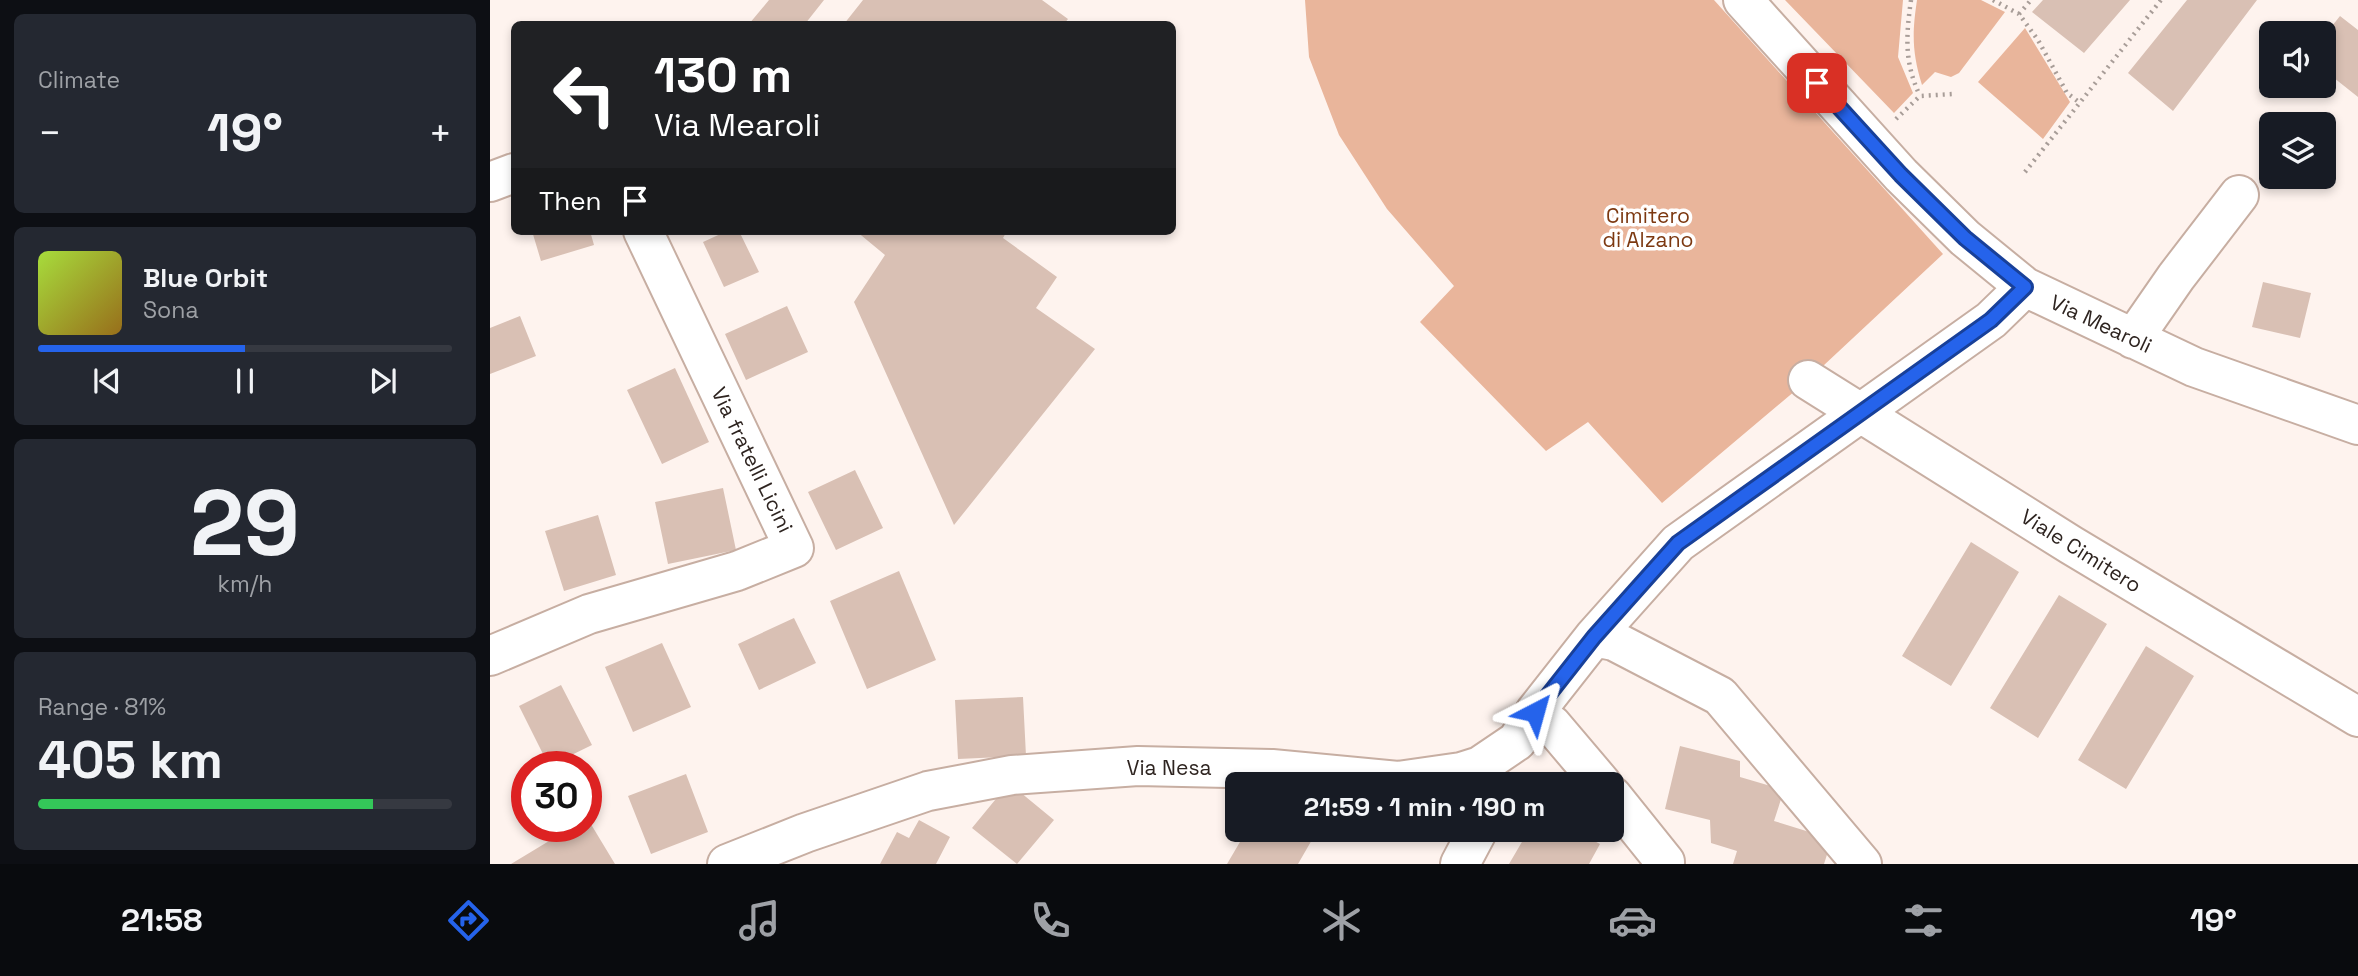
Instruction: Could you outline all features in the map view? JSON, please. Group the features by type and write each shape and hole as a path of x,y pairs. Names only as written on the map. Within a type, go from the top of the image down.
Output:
{"street":[{"name":"Via Mearoli","path":"1743,0 1901,175 1965,238 2025,287 2193,367 2358,425"},
{"path":"490,182 511,174"},
{"path":"2133,339 2176,277 2239,195"},
{"name":"Via fratelli Licini","path":"490,656 589,614 737,571 794,548 645,235"},
{"name":"Via Nesa","path":"1472,772 1526,727 1594,637 1678,543 1991,320 2025,287"},
{"name":"Viale Cimitero","path":"1808,380 2071,545 2358,717"},
{"path":"1594,637 1614,641 1720,696 1863,864"},
{"path":"1506,772 1526,727 1552,725 1592,772"},
{"name":"Via Nesa","path":"727,864 805,833 928,791 1012,775 1152,766 1306,772"},
{"path":"1624,811 1665,862 1663,864"},
{"path":"1459,864 1462,842"},
{"path":"1459,864 1471,842"}],"path":[{"path":"1911,0 1906,40 1911,76 1920,96"},
{"path":"1993,0 2019,14 2038,40 2067,93 2080,103"},
{"path":"2019,14 2031,0"},
{"path":"2025,172 2161,0"},
{"path":"1887,127 1920,96 1953,94"}],"green space":[{"name":"Cimitero di Alzano","path":"1305,0 1714,0 1943,254 1808,380 1662,503 1588,422 1546,451 1420,322 1454,286 1387,209 1339,135 1309,57"},
{"path":"1785,0 1903,0 1898,57 1913,93 1894,113"},
{"path":"1917,0 1981,0 2005,12 1959,73 1951,77 1935,72 1922,85 1914,43"},
{"path":"2025,28 2070,102 2043,139 1978,82"}],"building":[{"path":"769,0 824,0 807,21 752,21"},
{"path":"863,0 1042,0 1068,19 1066,21 846,21"},
{"path":"2043,0 2130,0 2084,53 2032,12"},
{"path":"2187,0 2257,0 2173,111 2128,73"},
{"path":"2340,16 2358,30 2358,97 2336,80 2336,21"},
{"path":"533,235 591,235 594,245 541,261"},
{"path":"718,235 741,235 759,272 724,287 703,242"},
{"path":"861,235 1005,235 1003,238 1057,277 1036,308 1095,349 954,525 854,302 885,255"},
{"path":"2263,282 2311,293 2300,338 2252,327"},
{"path":"787,306 808,352 746,380 725,334"},
{"path":"520,316 536,356 490,374 490,328"},
{"path":"675,368 709,442 662,464 627,390"},
{"path":"855,470 883,528 836,550 808,492"},
{"path":"723,488 736,550 668,564 655,502"},
{"path":"598,515 616,575 564,591 545,531"},
{"path":"1971,542 2019,572 1951,686 1902,656"},
{"path":"899,571 936,660 867,689 830,601"},
{"path":"2059,595 2107,624 2038,738 1990,708"},
{"path":"794,618 816,663 759,690 738,644"},
{"path":"662,643 691,707 633,732 605,667"},
{"path":"2146,646 2194,676 2126,789 2078,760"},
{"path":"561,685 592,745 580,751 542,751 519,706"},
{"path":"1023,697 1026,756 958,759 955,700"},
{"path":"1680,746 1740,761 1740,777 1784,790 1774,821 1832,839 1824,864 1733,864 1737,851 1711,843 1710,820 1665,809"},
{"path":"686,774 708,832 651,854 628,796"},
{"path":"1009,783 1054,820 1017,864 972,828"},
{"path":"919,820 950,837 936,864 880,864 897,832 909,838"},
{"path":"547,842 602,842 615,864 511,864"},
{"path":"1240,842 1311,842 1298,864 1227,864"},
{"path":"1522,842 1600,844 1589,864 1509,864"}],"route":[{"path":"1535,712 1594,637 1678,543 1991,320 2025,287 1965,238 1901,175 1817,83"}]}
